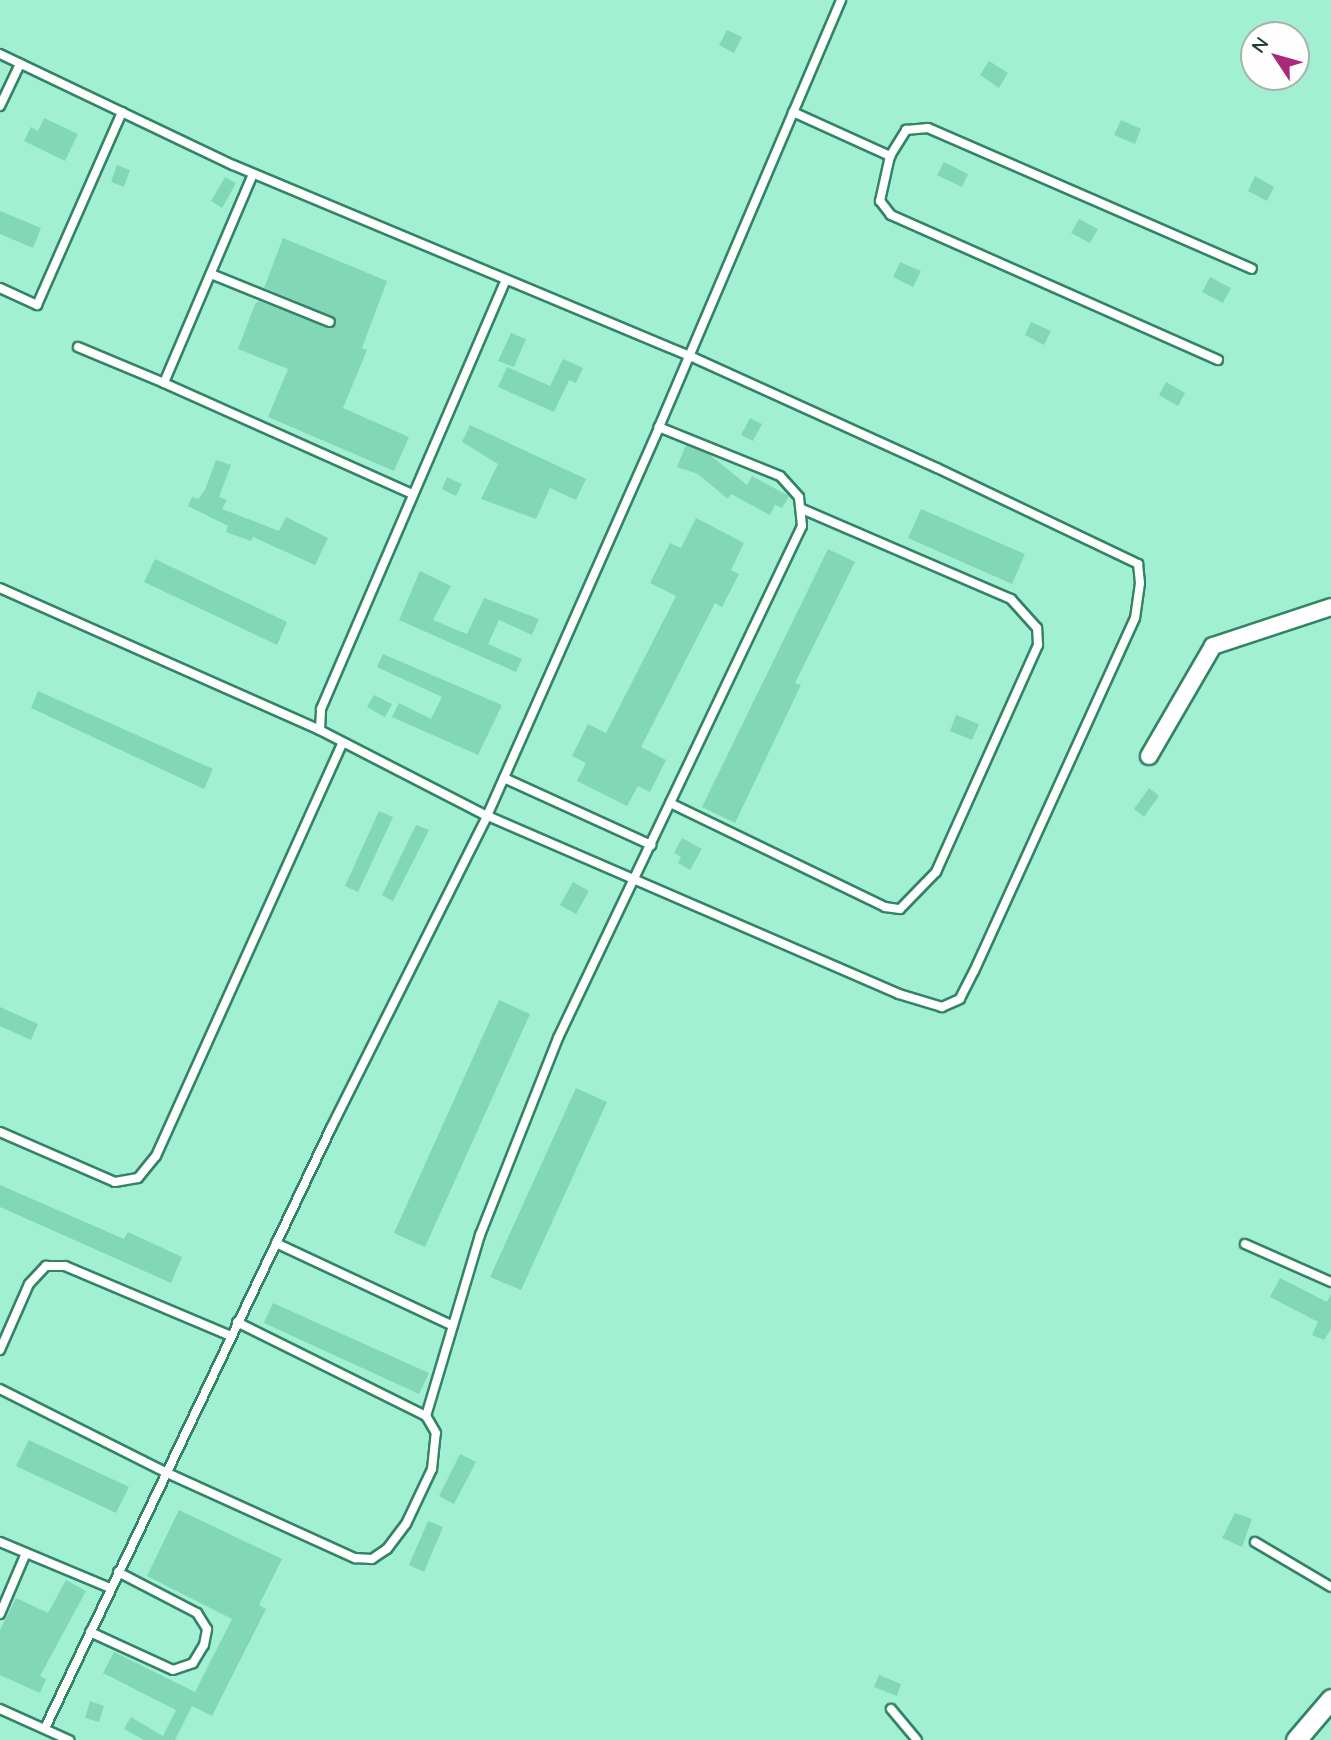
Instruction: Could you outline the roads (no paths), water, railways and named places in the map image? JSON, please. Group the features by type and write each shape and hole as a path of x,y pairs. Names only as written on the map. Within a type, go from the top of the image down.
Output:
{"street":[{"path":"1149,756 1213,646 1331,607"},
{"path":"1296,1740 1331,1699"}],"lane":[{"path":"45,1728 237,1322 487,816 690,356 841,0"},
{"path":"0,54 254,174 690,356 1138,564 1140,583 1135,618 960,999 942,1007 899,994 487,816 342,744 320,730 0,588"},
{"path":"0,106 20,64"},
{"path":"0,288 37,305 122,112"},
{"path":"793,112 890,156"},
{"path":"1218,360 891,215 880,201 890,156 906,130 928,128 1252,269"},
{"path":"164,383 254,174"},
{"path":"211,274 330,321"},
{"path":"320,730 321,709 505,281"},
{"path":"78,347 412,495"},
{"path":"426,1416 513,1146 558,1038 802,526 802,509 794,487 780,476 659,427"},
{"path":"670,803 885,907 900,909 936,872 1038,645 1037,628 1011,599 802,509"},
{"path":"0,1132 115,1182 138,1178 156,1156 342,744"},
{"path":"504,778 651,845"},
{"path":"276,1243 453,1326"},
{"path":"1245,1244 1331,1282"},
{"path":"0,1350 29,1284 46,1266 65,1266 231,1336"},
{"path":"0,1389 165,1472 355,1558 372,1559 387,1549 406,1524 432,1469 436,1433 426,1416 237,1322"},
{"path":"0,1542 110,1588"},
{"path":"1255,1542 1331,1587"},
{"path":"0,1614 26,1553"},
{"path":"90,1632 173,1670 193,1663 204,1644 207,1629 197,1613 118,1572"},
{"path":"0,1709 69,1740"},
{"path":"891,1709 917,1740"}]}
